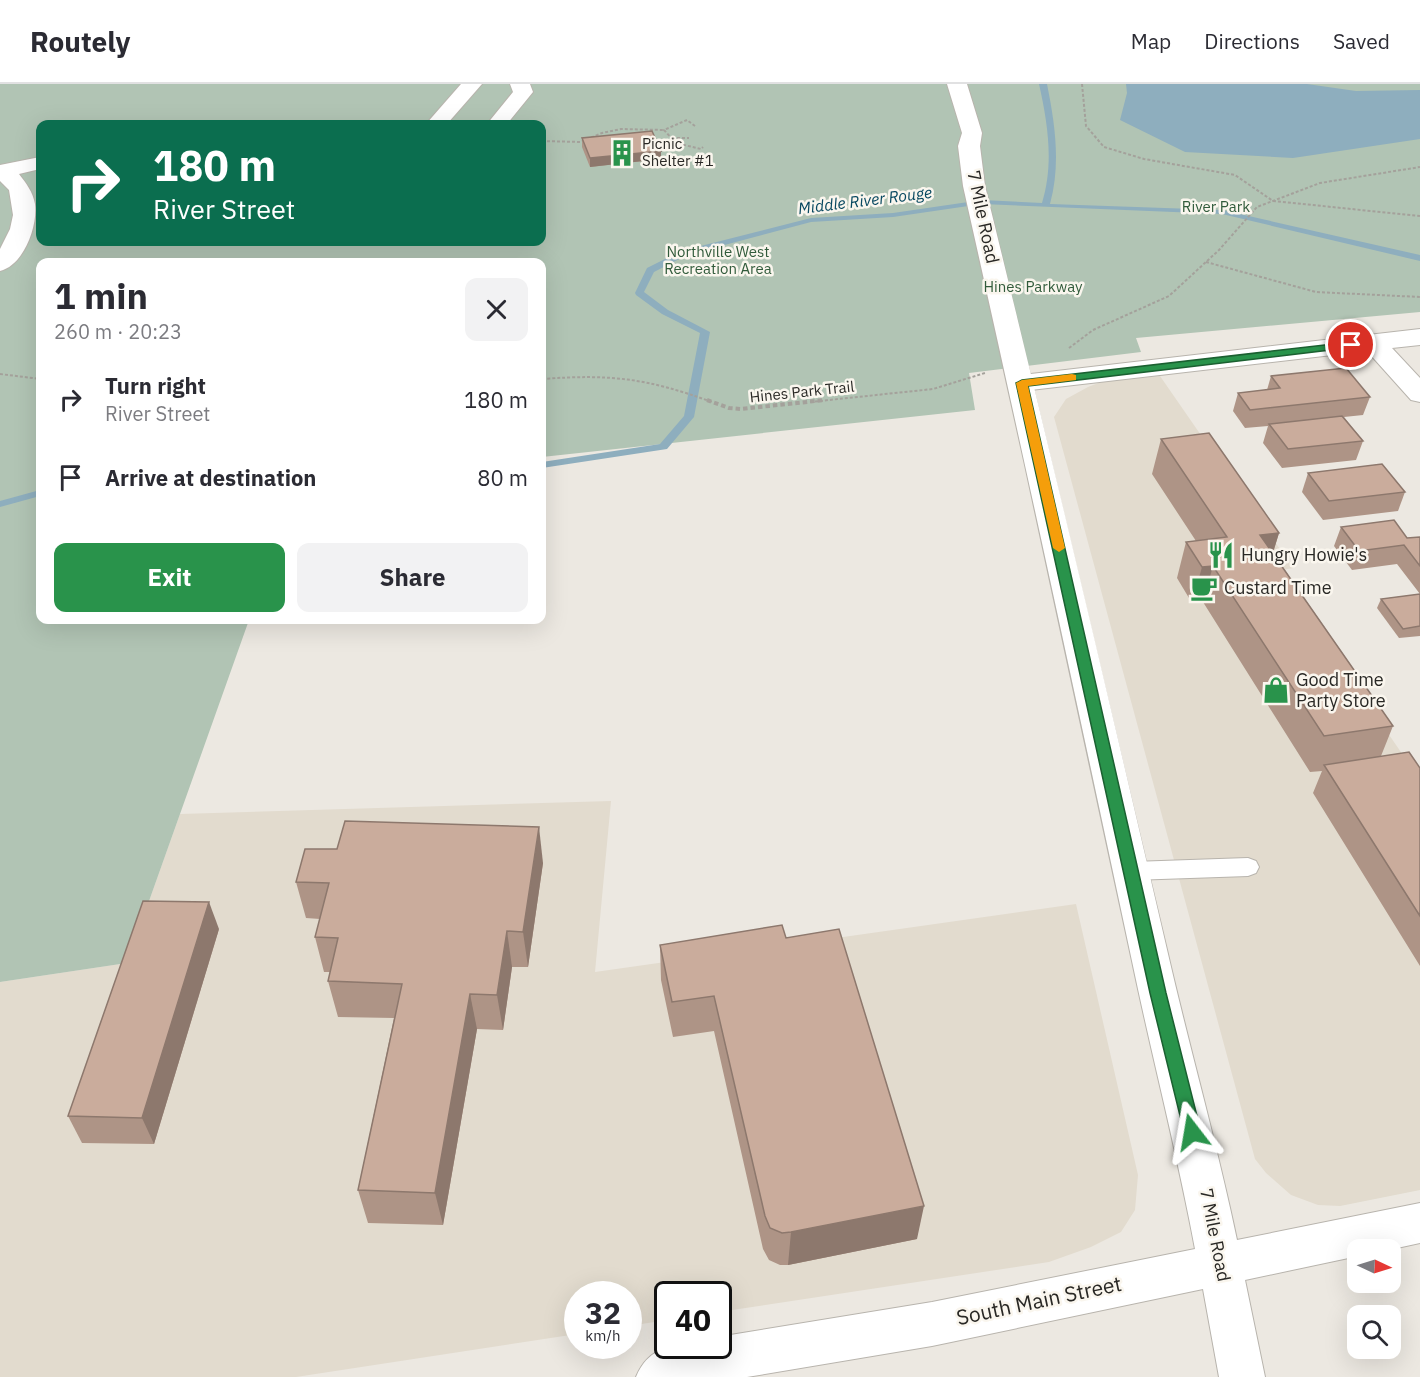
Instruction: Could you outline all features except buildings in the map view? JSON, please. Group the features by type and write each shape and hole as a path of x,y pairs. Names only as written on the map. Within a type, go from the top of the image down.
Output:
{"street":[{"path":"440,120 472,84"},
{"path":"500,120 523,92 520,84"},
{"name":"7 Mile Road","path":"957,84 972,133 969,146 974,186 983,224 1008,377 1132,871 1158,993 1203,1178 1242,1377"},
{"name":"7 Mile Road","path":"946,115 954,135 969,146"},
{"path":"1,171 36,164"},
{"path":"0,264 12,252 20,236 24,212 23,194 12,177 1,171"},
{"path":"1008,377 1420,337"},
{"path":"1373,342 1420,394"},
{"name":"South Main Street","path":"659,1377 673,1367 932,1324 1420,1223"}],"lane":[{"path":"1132,871 1248,867"}],"path":[{"path":"1082,84 1086,126 1104,147 1144,159 1234,175 1273,201 1420,216"},
{"path":"546,141 580,142 602,133 621,129 664,130 687,120 695,126"},
{"path":"648,129 652,139"},
{"path":"664,130 670,138 685,146 701,149 703,147"},
{"path":"670,138 689,138"},
{"path":"580,142 582,147"},
{"path":"1066,351 1093,330 1169,297 1206,262 1257,207 1320,183 1420,167"},
{"path":"1206,262 1316,292 1420,297"},
{"path":"0,374 36,378"},
{"name":"Hines Park Trail","path":"546,379 622,377 659,384 729,408 741,409 933,389 1008,377"}],"shaded area":[{"path":"1160,376 1293,568 1277,571 1420,780 1420,1190 1340,1206 1318,1205 1291,1195 1266,1173 1255,1159 1054,417 1066,399 1088,387 1101,382"},
{"path":"611,801 595,972 1076,904 1138,1175 1135,1210 1121,1232 1091,1247 1049,1262 732,1310 732,1281 654,1281 654,1322 642,1324 642,1281 564,1281 564,1336 296,1377 0,1377 0,982 127,963 180,814"}],"green space":[{"name":"Northville West Recreation Area","path":"0,84 1420,84 1420,312 1136,338 1141,352 969,373 975,410 546,457 546,258 36,258 36,624 248,624 127,963 0,982"}],"water":[{"path":"1126,84 1307,84 1356,91 1420,90 1420,139 1293,158 1185,152 1120,120 1127,93"}],"waterway":[{"path":"1043,84 1053,145 1052,176 1045,206"},
{"name":"Middle River Rouge","path":"546,464 663,447 689,417 705,332 665,312 639,293 650,270 684,253 811,220 893,215 982,202 1045,206"},
{"path":"1045,206 1222,212 1420,258"},
{"name":"Middle River Rouge","path":"0,504 36,494"}],"slow traffic":[{"path":"1059,548 1022,383 1072,378"}],"place":[{"name":"Picnic Shelter #1","path":"622,153"},
{"name":"Hungry Howie's","path":"1221,555"},
{"name":"Custard Time","path":"1204,588"},
{"name":"Good Time Party Store","path":"1276,690"}],"route":[{"path":"1192,1132 1158,993 1022,383 1351,345"}],"park label":[{"name":"River Park","path":"1216,207"},
{"name":"Hines Parkway","path":"1033,287"}]}
